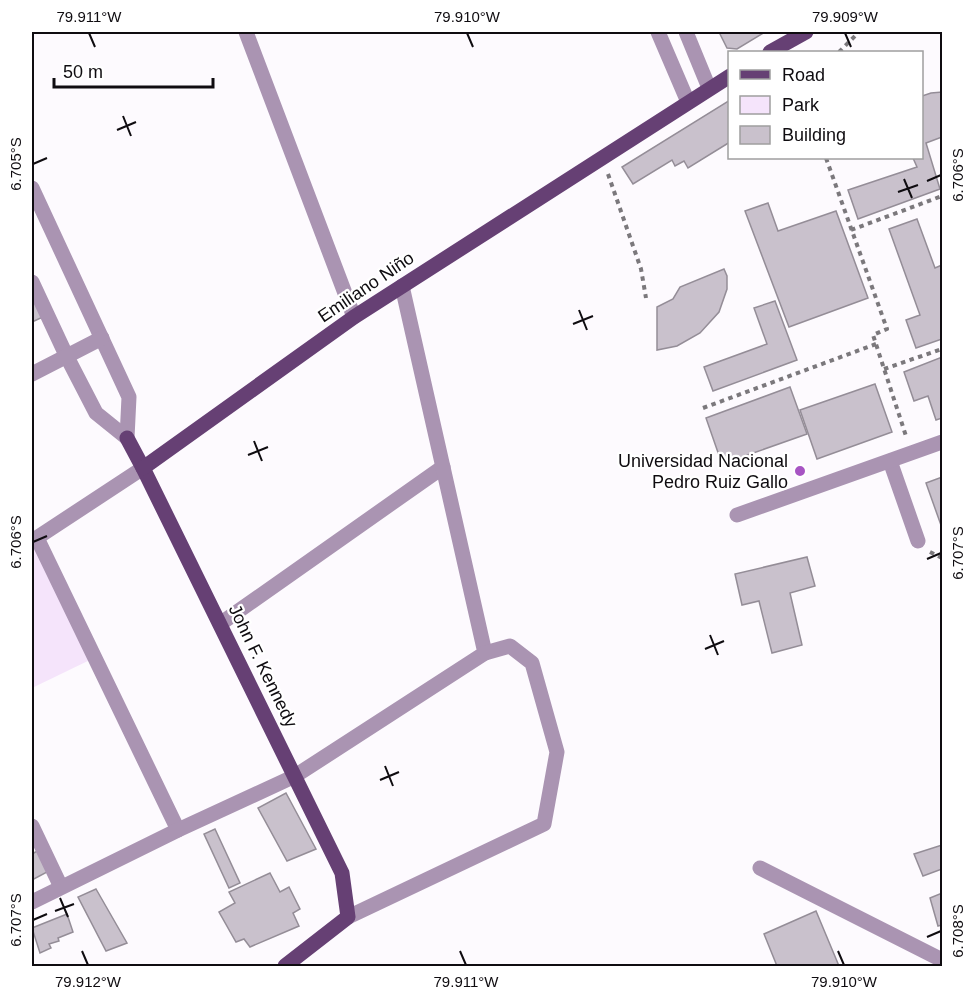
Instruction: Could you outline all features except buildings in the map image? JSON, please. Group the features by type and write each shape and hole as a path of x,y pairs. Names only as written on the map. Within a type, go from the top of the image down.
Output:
{"main road":[{"path":"772,51 806,32"},
{"name":"Emiliano Niño","path":"143,468 354,317 728,77"},
{"name":"John F. Kennedy","path":"126,438 143,468 342,873 348,917"},
{"path":"285,966 348,917"}],"street":[{"path":"246,32 354,317"},
{"path":"658,32 688,102"},
{"path":"686,32 709,88"},
{"path":"32,188 129,397 126,438"},
{"name":"John F. Kennedy","path":"32,282 96,413 126,438"},
{"path":"402,286 485,653"},
{"path":"32,374 102,338"},
{"path":"737,515 942,442"},
{"path":"890,461 918,541"},
{"path":"220,624 443,467"},
{"name":"Emiliano Niño","path":"34,540 143,468"},
{"path":"34,540 178,830"},
{"path":"32,903 178,830 295,776 485,653 510,646 532,663 557,752 544,824 348,917"},
{"path":"32,825 61,887"},
{"path":"760,868 942,960"}],"path":[{"path":"840,51 859,32"},
{"path":"826,159 887,329 873,335 912,453"},
{"path":"610,180 641,269 646,298"},
{"path":"851,230 942,196"},
{"path":"703,408 876,344"},
{"path":"884,369 942,349"}],"green space":[{"path":"32,541 94,658 32,688"}],"place":[{"name":"Universidad Nacional Pedro Ruiz Gallo","path":"800,471"}]}
